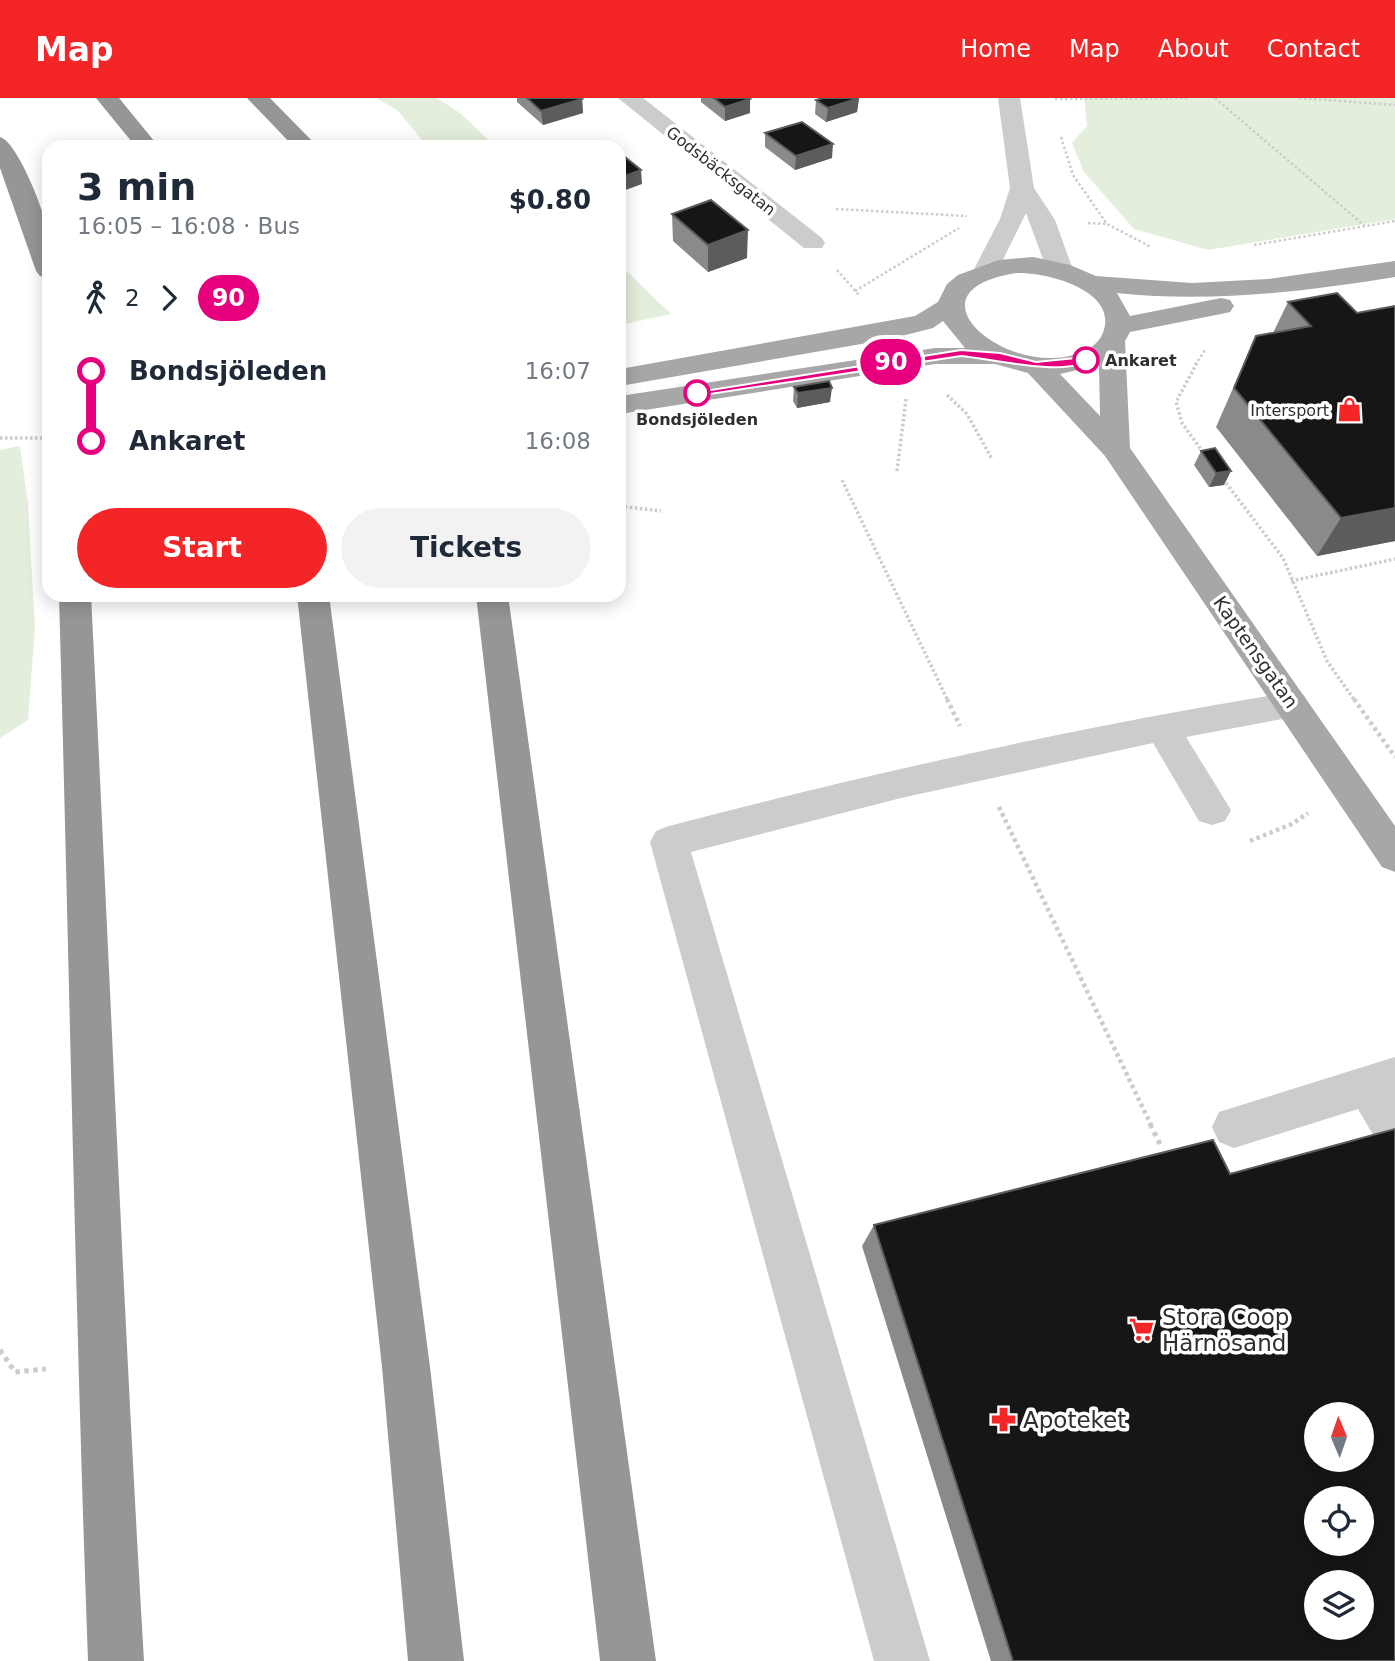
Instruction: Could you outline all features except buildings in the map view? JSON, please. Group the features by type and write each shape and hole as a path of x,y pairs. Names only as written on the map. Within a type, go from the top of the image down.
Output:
{"highway":[{"path":"92,98 143,140"},
{"path":"107,98 143,140"},
{"path":"258,98 300,140"},
{"path":"0,144 21,188 42,250"},
{"path":"75,602 94,1062 101,1350 116,1661"},
{"path":"314,602 406,1367 436,1661"},
{"path":"493,602 628,1661"}],"main road":[{"path":"1000,356 966,335 956,322 952,305 960,285 987,269 1019,264 1060,270 1091,283 1191,291 1293,284 1395,269"},
{"path":"1091,283 1114,307 1115,449"},
{"path":"626,404 961,353 1000,356 1036,365 1086,360 1116,334 1293,284"},
{"path":"626,377 890,331 924,322 952,305"},
{"name":"Kaptensgatan","path":"1036,365 1115,449 1395,856"}],"street":[{"name":"Godsbäcksgatan","path":"629,98 813,243"},
{"path":"987,269 1012,219 1021,188 1009,98"},
{"path":"1021,188 1043,220 1060,270"},
{"path":"902,1661 669,842 838,796 1163,728 1292,705"},
{"path":"1163,728 1212,810"},
{"path":"1234,1127 1381,1080 1395,1130"}],"path":[{"path":"1057,110 1055,98 1188,98"},
{"path":"1215,98 1365,226"},
{"path":"1299,98 1334,98 1395,105"},
{"path":"1060,131 1073,175 1107,224 1152,247"},
{"path":"762,203 978,217"},
{"path":"1248,246 1395,221"},
{"path":"855,291 967,223"},
{"path":"1209,461 1185,429 1174,407 1175,397 1211,341"},
{"path":"943,391 967,414 992,459"},
{"path":"0,438 42,438"},
{"path":"1218,472 1283,558 1328,661 1395,757"},
{"path":"842,480 965,736"},
{"path":"626,507 661,511"},
{"path":"1291,581 1395,559"},
{"path":"998,804 1160,1144"},
{"path":"1243,844 1292,824 1313,810"}],"green space":[{"path":"376,98 437,98 460,113 489,140 422,140 397,110"},
{"path":"1084,98 1395,98 1395,219 1208,250 1134,229 1084,172 1072,143 1087,126"},
{"path":"626,271 671,314 626,324"},
{"path":"20,446 28,504 35,628 28,720 0,738 0,450"}],"bus line":[{"name":"90","path":"697,393 961,353 1000,356 1036,365 1086,360"}],"place":[{"name":"Ankaret","path":"1086,360"},
{"name":"Bondsjöleden","path":"697,393"},
{"name":"Intersport","path":"1349,410"},
{"name":"Stora Coop Härnösand","path":"1142,1330"},
{"name":"Apoteket","path":"1003,1420"}]}
